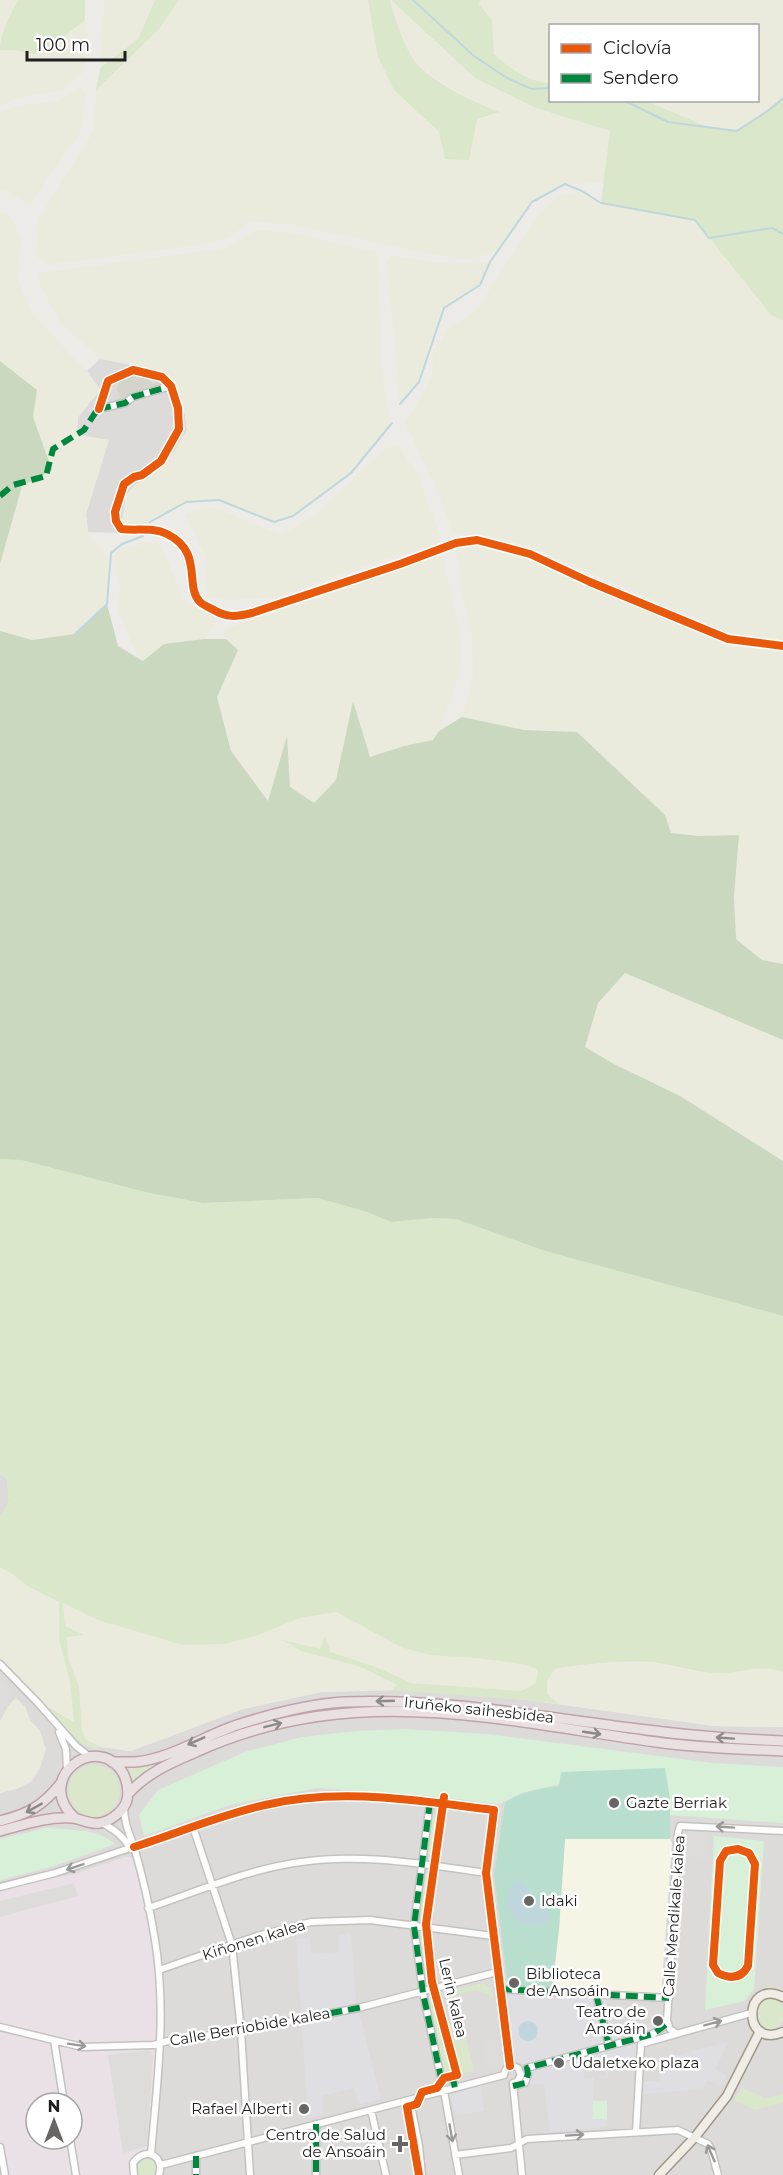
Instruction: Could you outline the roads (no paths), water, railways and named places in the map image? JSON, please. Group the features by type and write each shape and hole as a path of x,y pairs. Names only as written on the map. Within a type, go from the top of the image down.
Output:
{"highway":[{"name":"Iruñeko saihesbidea","path":"112,1762 136,1762 153,1758 238,1725 306,1707 341,1702 403,1701 467,1705 657,1731 720,1738 783,1741"},
{"name":"Iruñeko saihesbidea","path":"128,1794 149,1774 238,1735 312,1716 353,1711 425,1711 477,1716 660,1742 783,1751"},
{"path":"0,1821 38,1808 61,1783 67,1770 78,1761 90,1757 105,1758 112,1762 124,1776 128,1794 124,1807 119,1813 102,1823 86,1823 75,1818 63,1803 60,1793 61,1783"},
{"path":"0,1831 41,1821 75,1818"}],"main road":[{"path":"782,1995 761,1996 751,2013 752,2020 760,2031 771,2035 783,2032"},
{"path":"664,2173 727,2096 760,2031"}],"street":[{"path":"171,386 133,397 125,403 99,409 108,381 133,370 162,377 171,386 178,408 179,429 161,461 142,475 124,484 115,512 116,521 122,529 154,529 176,540 186,550 192,564 194,589 199,601 222,615 232,618 351,581 456,543 477,540 530,554 590,582 728,639 783,646"},
{"path":"0,1664 76,1746 90,1757"},
{"path":"48,1714 66,1749 67,1770"},
{"path":"0,1887 55,1874 266,1804 308,1797 369,1796 494,1810 486,1873 510,2066"},
{"name":"Lerin kalea","path":"430,1802 414,1926 423,1993 441,2078 453,2079 455,2088"},
{"path":"124,1807 125,1825 136,1857 148,1908 159,1970 160,2043 151,2154"},
{"path":"102,1823 116,1830 132,1847"},
{"name":"Calle Mendikale kalea","path":"668,2023 680,1826 783,1831"},
{"path":"193,1827 232,1945 241,2031 250,2175"},
{"path":"148,1908 263,1869 295,1862 360,1858 486,1873"},
{"name":"Kiñonen kalea","path":"159,1970 281,1928 311,1922 352,1919 493,1936"},
{"name":"Calle Berriobide kalea","path":"0,2027 82,2047 160,2043 241,2031 423,1993 497,1972"},
{"path":"500,1989 669,1998"},
{"path":"596,1994 609,2046"},
{"path":"636,2132 641,2044 751,2013"},
{"path":"510,2066 504,2075 505,2079 513,2085 525,2083 527,2068 653,2034 668,2023 670,2029 676,2033"},
{"path":"54,2040 62,2091"},
{"path":"510,2066 521,2071 520,2079 513,2085"},
{"path":"161,2165 504,2075"},
{"path":"513,2085 522,2175"},
{"path":"444,2091 459,2175"},
{"path":"410,2100 422,2175"},
{"path":"371,2110 386,2175"},
{"path":"316,2124 316,2175"},
{"path":"455,2155 511,2148 527,2139 678,2130 708,2144 718,2175"},
{"path":"0,2147 5,2175"},
{"path":"72,2151 76,2175"},
{"path":"125,2175 134,2174 134,2163 137,2158 151,2154 161,2165 159,2175"},
{"path":"195,2156 196,2175"}],"water":[{"path":"518,1879 533,1894 532,1900 538,1901 553,1917 542,1924 531,1926 513,1918 508,1909 507,1900 510,1889"},
{"path":"528,2021 535,2024 538,2031 535,2038 528,2041 521,2038 518,2031 521,2024"}],"waterway":[{"path":"413,0 474,56 507,78 532,89 549,88"},
{"path":"627,102 668,122 737,131 767,112 783,98"},
{"path":"400,404 419,382 444,308 480,285 490,262 532,202 565,184 601,203 695,220 709,238 772,228 783,234"},
{"path":"150,522 186,502 219,500 274,522 293,516 351,473 392,423"},
{"path":"75,634 107,604 111,553 122,544 143,536"}],"place":[{"name":"Gazte Berriak","path":"614,1803"},
{"name":"Idaki","path":"529,1901"},
{"name":"Biblioteca de Ansoáin","path":"514,1983"},
{"name":"Teatro de Ansoáin","path":"658,2021"},
{"name":"Udaletxeko plaza","path":"559,2063"},
{"name":"Rafael Alberti","path":"304,2109"},
{"name":"Centro de Salud de Ansoáin","path":"400,2144"}]}
